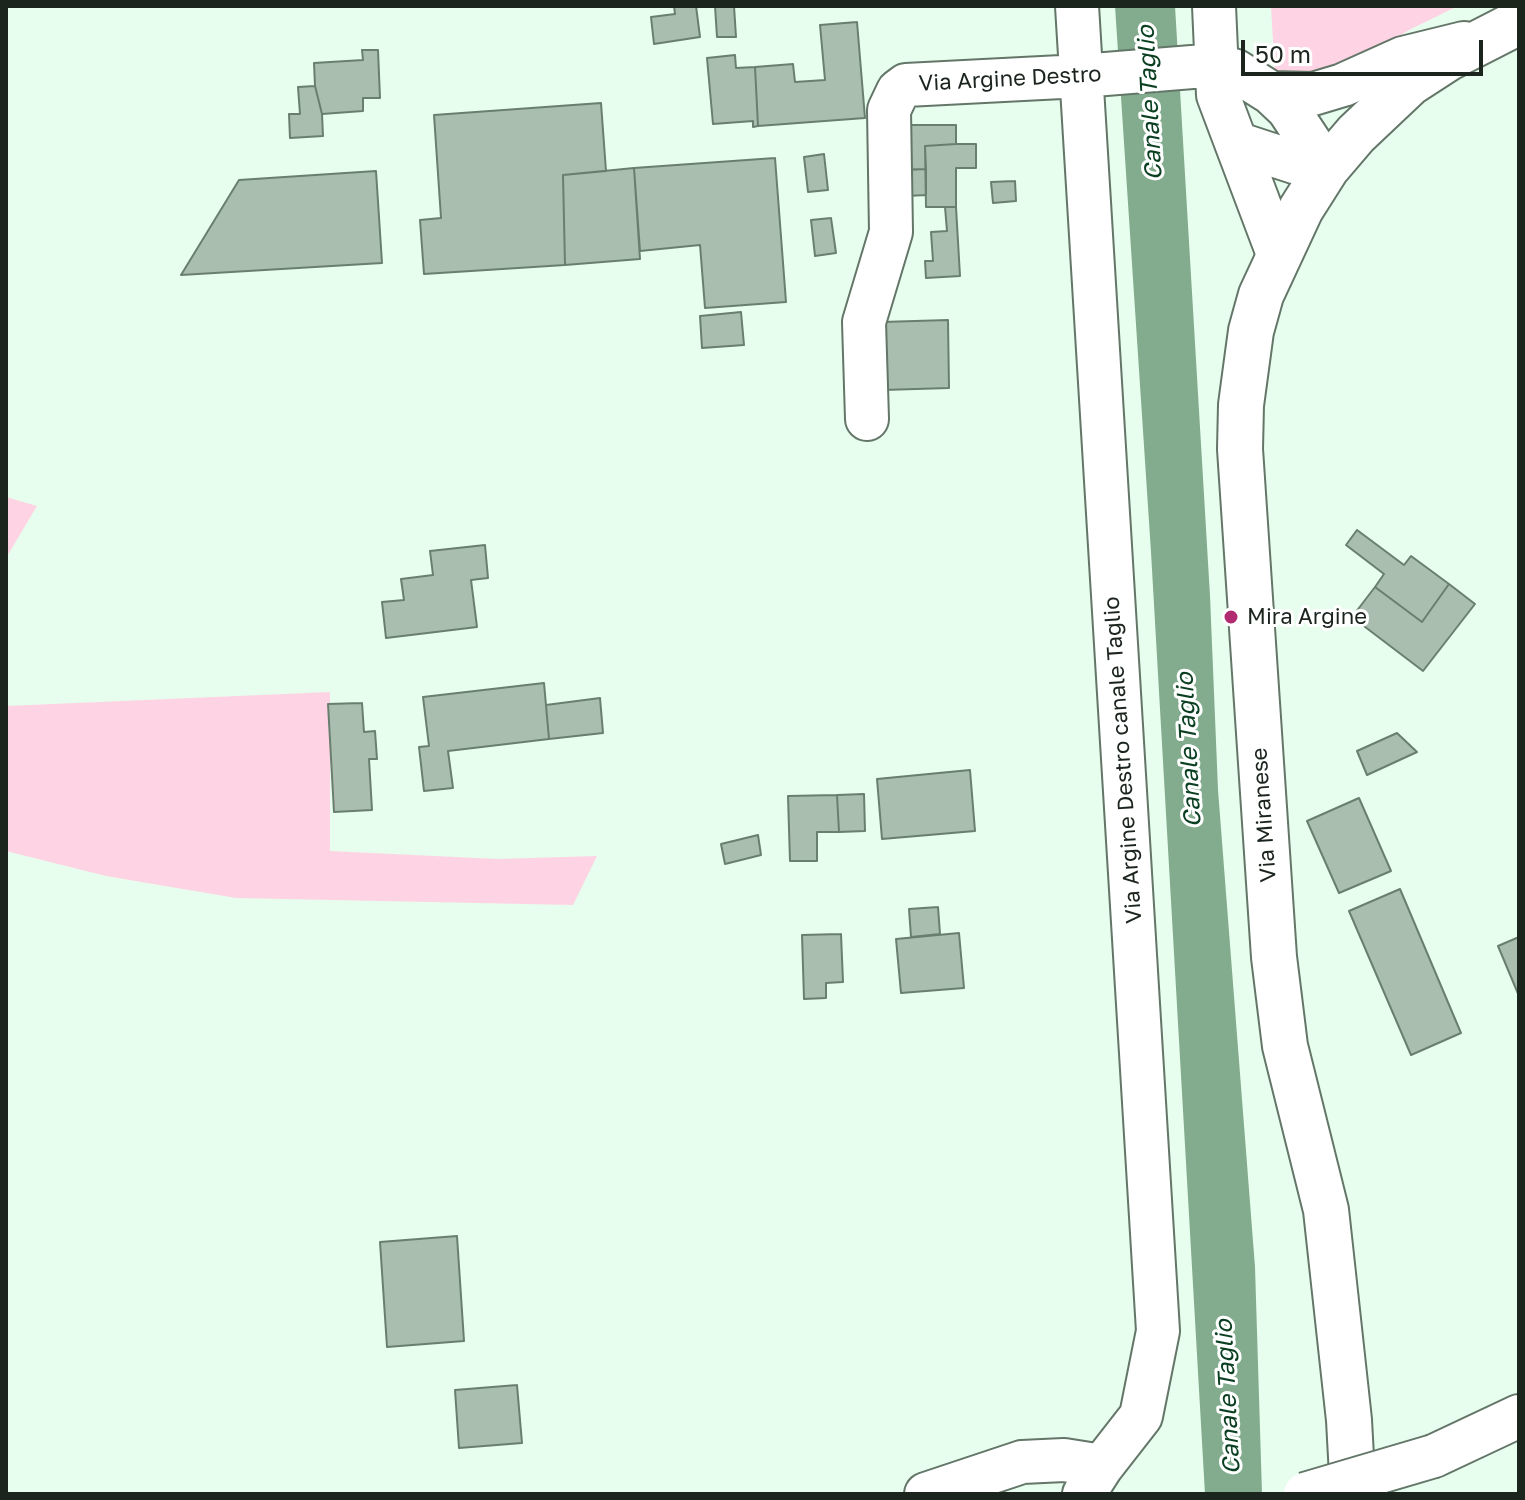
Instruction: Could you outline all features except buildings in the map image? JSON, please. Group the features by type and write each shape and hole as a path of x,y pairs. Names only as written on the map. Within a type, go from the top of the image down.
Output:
{"main road":[{"name":"Via Miranese","path":"1353,1494 1349,1420 1326,1210 1285,1046 1274,957 1240,449 1241,405 1251,331 1261,295 1301,209 1327,168 1365,124 1410,83 1502,30"}],"street":[{"name":"Via Argine Destro canale Taglio","path":"1077,6 1096,75 1158,1331 1141,1416 1093,1480"},
{"path":"1214,6 1206,66 1278,254"},
{"path":"1271,93 1313,94 1343,85 1403,58 1502,30"},
{"name":"Via Argine Destro","path":"867,419 864,322 891,232 889,110 898,91 906,85 1206,66"},
{"path":"1206,66 1236,71 1271,93 1288,109 1327,168"},
{"path":"1236,143 1294,162 1327,168"},
{"path":"1305,1494 1434,1456 1519,1416"},
{"path":"926,1494 1022,1462 1064,1460 1093,1480"}],"shaded area":[{"path":"1271,6 1458,6 1344,68 1319,78 1275,77"},
{"path":"6,497 37,506 6,558"},
{"path":"330,692 330,851 497,859 597,856 573,905 236,898 106,876 6,851 6,706"}],"water":[{"name":"Canale Taglio","path":"1115,6 1175,6 1210,596 1218,790 1255,1267 1262,1494 1205,1494 1151,552"}],"place":[{"name":"Mira Argine","path":"1231,617"}]}
